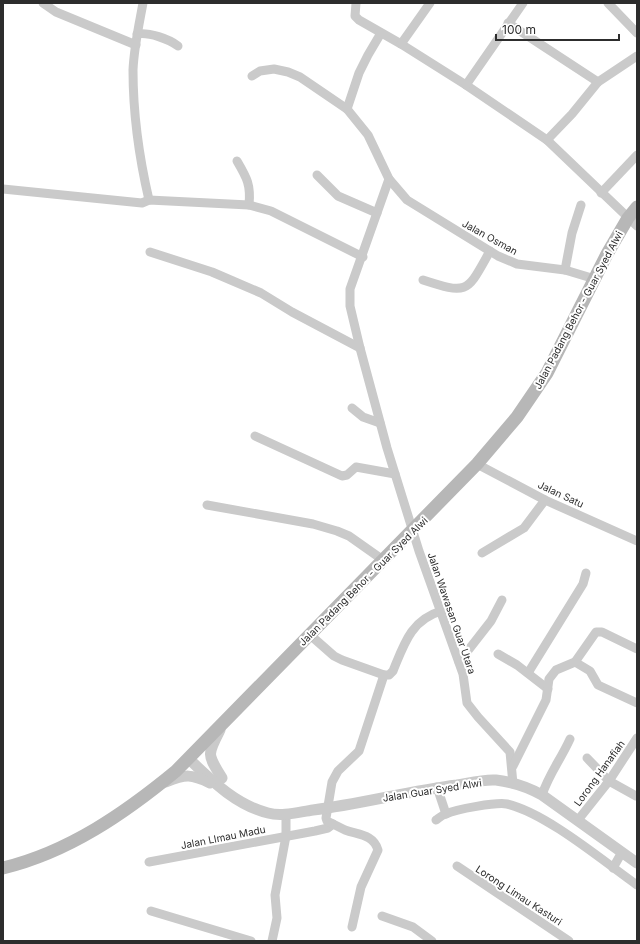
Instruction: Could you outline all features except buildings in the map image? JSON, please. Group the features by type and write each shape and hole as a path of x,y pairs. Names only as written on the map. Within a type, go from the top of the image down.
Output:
{"main road":[{"name":"Jalan Padang Behor - Guar Syed Alwi","path":"3,868 31,860 84,836 111,820 160,784 192,756 309,634 477,464 517,417 547,373 595,279 632,222 637,208"}],"street":[{"path":"43,3 56,12 136,45"},
{"path":"143,3 137,34 133,69 136,126 141,166 149,200"},
{"path":"356,3 355,16 466,85 547,140 600,193 632,222"},
{"path":"401,44 430,3"},
{"path":"466,85 522,3"},
{"path":"608,3 637,33"},
{"path":"508,23 598,82"},
{"path":"347,109 359,73 381,33"},
{"path":"137,34 149,35 178,46"},
{"path":"547,140 572,114 598,82 637,56"},
{"name":"Jalan Osman","path":"252,76 260,71 274,69 288,72 300,77 347,109 368,136 390,179 407,200 490,251 517,264 565,270 595,279"},
{"path":"600,193 637,155"},
{"path":"237,161 248,181 250,193 249,205"},
{"path":"317,175 338,196 377,213"},
{"name":"Jalan Wawasan Guar Utara","path":"390,179 363,257 350,289 350,306 380,423 395,474 412,531 441,610 448,636 459,662 467,702 478,717 510,752 513,784"},
{"path":"3,189 142,204 149,200 249,205 271,211 363,257"},
{"path":"565,270 572,233 581,205"},
{"path":"423,280 450,289 463,288 473,281 490,251"},
{"path":"150,252 205,270 261,293 292,312 360,348"},
{"path":"352,408 363,417 380,423"},
{"path":"255,436 342,476 347,475 356,467 395,474"},
{"name":"Jalan Satu","path":"477,464 545,500 637,541"},
{"path":"482,553 524,528 545,500"},
{"path":"207,505 312,524 337,531 349,536 383,560"},
{"path":"528,673 582,584 586,573"},
{"path":"459,662 491,621 502,600"},
{"path":"309,634 334,656 384,675 389,675 394,671 408,634 427,616 441,610"},
{"path":"512,767 546,700 549,680 556,670 575,662 596,632 602,632 637,649"},
{"path":"498,654 528,673 548,689"},
{"path":"575,662 590,671 598,685 637,703"},
{"path":"352,927 361,887 378,850 376,843 364,835 345,830 327,821 326,809 334,777 359,750 363,741 384,675"},
{"path":"221,783 210,759 212,746 223,724"},
{"name":"Lorong Hanafiah","path":"578,820 609,780 637,738"},
{"path":"542,795 547,779 554,766 562,757 570,739"},
{"name":"Jalan Guar Syed Alwi","path":"192,756 221,783 232,796 257,810 270,814 286,814 326,809 437,787 495,780 513,784 528,788 542,795 637,863"},
{"path":"587,758 609,780 636,796"},
{"path":"160,784 182,775 195,776 221,783"},
{"path":"437,787 446,814"},
{"path":"436,820 446,814 493,804 505,804 517,808 552,825 637,885"},
{"path":"272,941 277,918 275,895 286,836 286,814"},
{"name":"Jalan LImau Madu","path":"149,862 300,834 328,828 333,824"},
{"path":"613,868 622,852"},
{"name":"Lorong Limau Kasturi","path":"456,866 569,941"},
{"path":"151,911 251,941"},
{"path":"382,916 413,927 432,941"}]}
